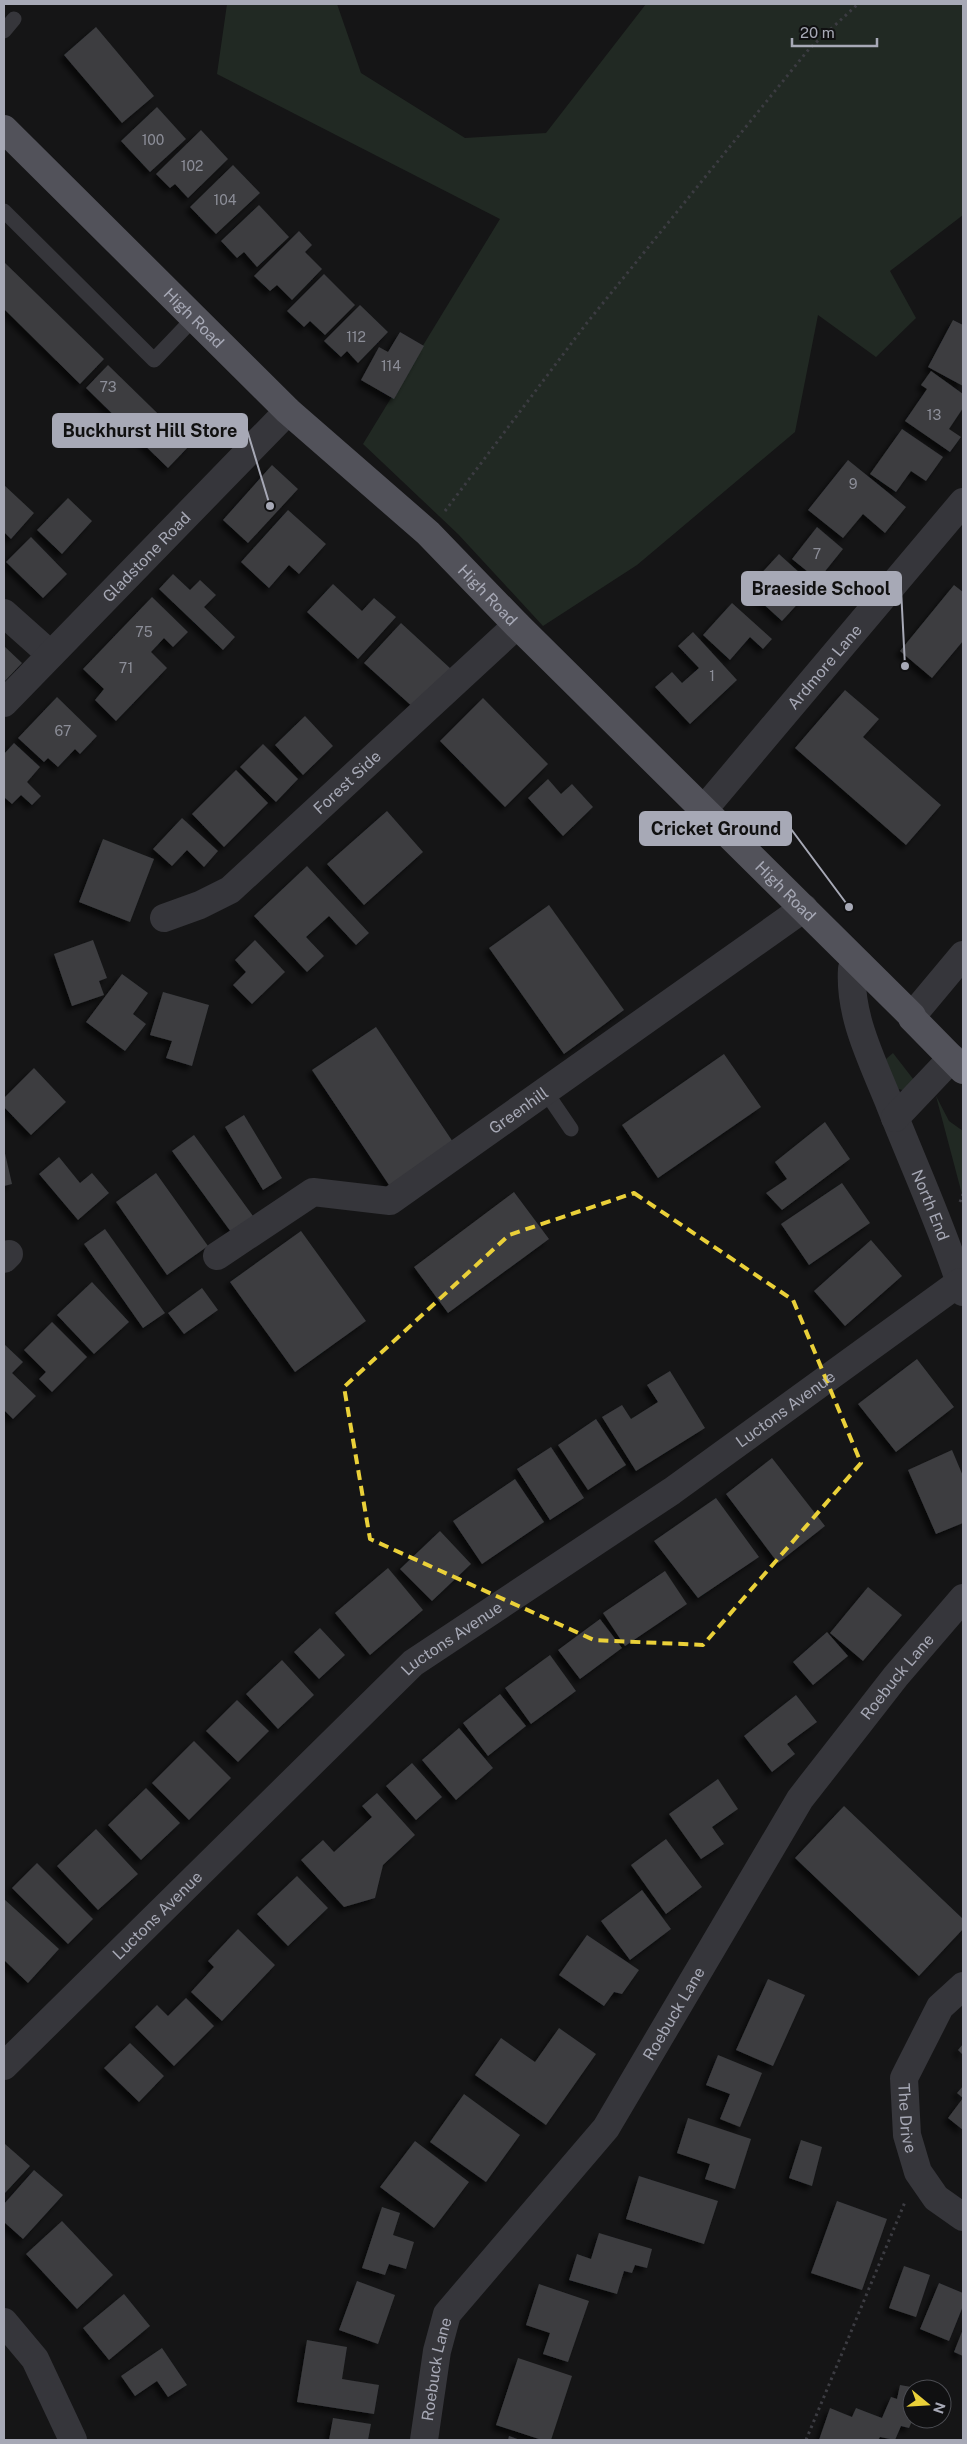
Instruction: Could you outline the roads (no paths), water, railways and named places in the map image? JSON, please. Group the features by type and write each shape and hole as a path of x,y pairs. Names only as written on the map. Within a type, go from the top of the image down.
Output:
{"main road":[{"name":"High Road","path":"4,129 288,411 428,533 517,625 705,808 958,1064"}],"street":[{"name":"Gladstone Road","path":"4,703 288,411"},
{"name":"Ardmore Lane","path":"705,808 963,502"},
{"path":"4,613 50,654"},
{"name":"Forest Side","path":"164,918 200,906 230,890 517,625"},
{"name":"Greenhill","path":"217,1256 313,1192 390,1201 804,908"},
{"path":"912,1016 963,955"},
{"name":"North End","path":"859,964 852,969 851,991 862,1034 895,1118 944,1232 962,1287"},
{"path":"895,1118 958,1064"},
{"name":"Luctons Avenue","path":"4,2066 413,1663 672,1491 962,1287"},
{"name":"Roebuck Lane","path":"424,2440 438,2351 446,2314 606,2128 800,1799 896,1676 963,1598"},
{"name":"The Drive","path":"963,1986 940,2007 904,2078 906,2135 918,2172 936,2198 963,2217"},
{"path":"4,2322 35,2359 73,2440"}],"lane":[{"path":"4,31 14,19"},
{"path":"4,211 154,360 194,318"},
{"path":"545,1091 571,1130"}],"place":[{"name":"Buckhurst Hill Store","path":"270,506"},
{"name":"Braeside School","path":"905,666"},
{"name":"Cricket Ground","path":"849,907"}]}
